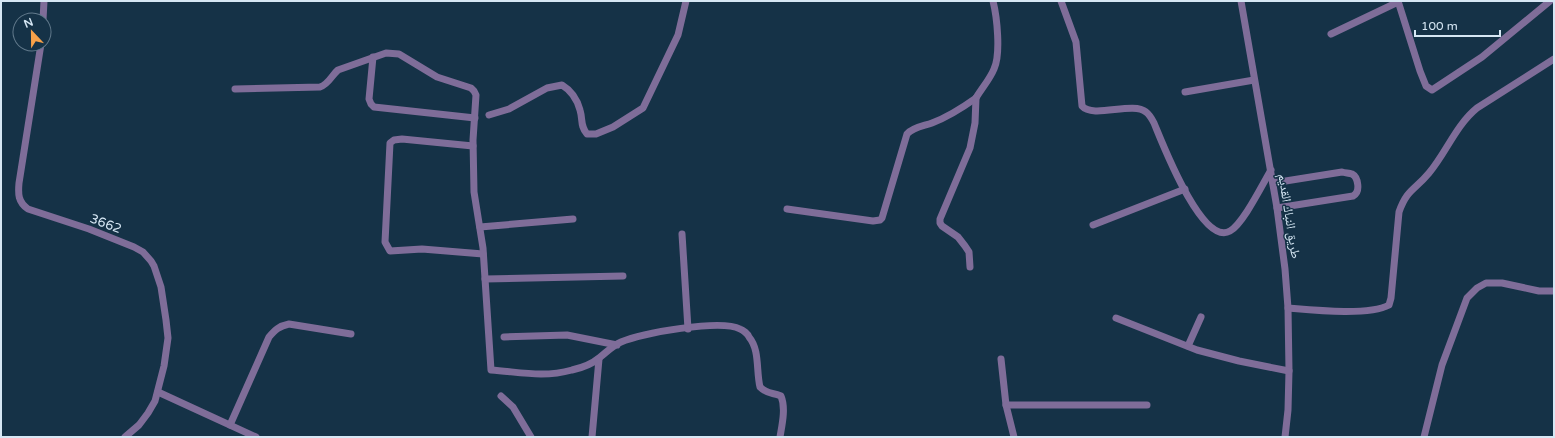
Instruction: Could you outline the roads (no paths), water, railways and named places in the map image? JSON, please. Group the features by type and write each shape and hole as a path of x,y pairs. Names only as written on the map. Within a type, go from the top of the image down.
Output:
{"street":[{"path":"43,12 44,1"},
{"path":"488,115 509,109 547,88 562,85 572,91 580,110 582,129 587,134 596,134 613,127 643,108 678,36 686,1"},
{"path":"787,209 873,221 880,220 882,218 907,134 912,130 932,123 955,112 976,98 992,74 996,62 997,23 993,1"},
{"path":"1062,1 1076,42 1082,106 1086,110 1137,109 1147,112 1154,123 1199,215 1215,231 1221,233 1229,232 1234,228 1246,212 1271,170"},
{"name":"طريق النباك القديم","path":"1241,1 1271,170 1285,269 1288,308 1289,371 1288,410 1285,437"},
{"path":"1331,34 1399,2 1420,71 1426,86 1432,90 1482,57 1550,1"},
{"name":"3662","path":"40,52 19,183 18,195 23,206 89,229 143,252 151,261 161,288 168,338 158,392 144,419 125,437"},
{"path":"235,88 320,88 326,85 333,74 338,70 386,53 398,54 437,78 471,88 476,95 473,146 474,192 483,254 491,370 540,375 554,374 585,366 599,359 609,349 617,345 637,337 656,332 712,326 726,326 740,329 749,336 754,346 760,386 765,392 778,394 781,396 784,404 780,437"},
{"path":"373,57 369,99 374,107 475,118"},
{"path":"1288,308 1361,311 1380,309 1389,305 1391,298 1399,212 1403,200 1410,190 1428,174 1467,116 1477,108 1554,59"},
{"path":"1185,92 1254,80"},
{"path":"970,267 969,252 958,237 942,226 940,219 970,148 976,98"},
{"path":"473,146 402,139 394,140 390,143 386,242 390,251 422,249 483,254"},
{"path":"1273,183 1342,172 1352,174 1356,177 1358,191 1357,194 1353,196 1277,208"},
{"path":"1093,226 1185,189"},
{"path":"480,227 573,219"},
{"path":"682,234 688,329"},
{"path":"485,279 624,276"},
{"path":"1424,437 1442,365 1467,298 1477,288 1486,283 1502,283 1539,291 1554,291"},
{"path":"1188,346 1201,317"},
{"path":"1116,318 1188,346 1239,360 1289,371"},
{"path":"230,425 269,337 274,330 281,325 289,324 351,334"},
{"path":"504,337 567,335 617,345"},
{"path":"592,437 599,359"},
{"path":"1001,359 1006,405 1014,437"},
{"path":"158,392 256,437"},
{"path":"501,396 513,407 531,437"},
{"path":"1006,405 1147,405"}]}
